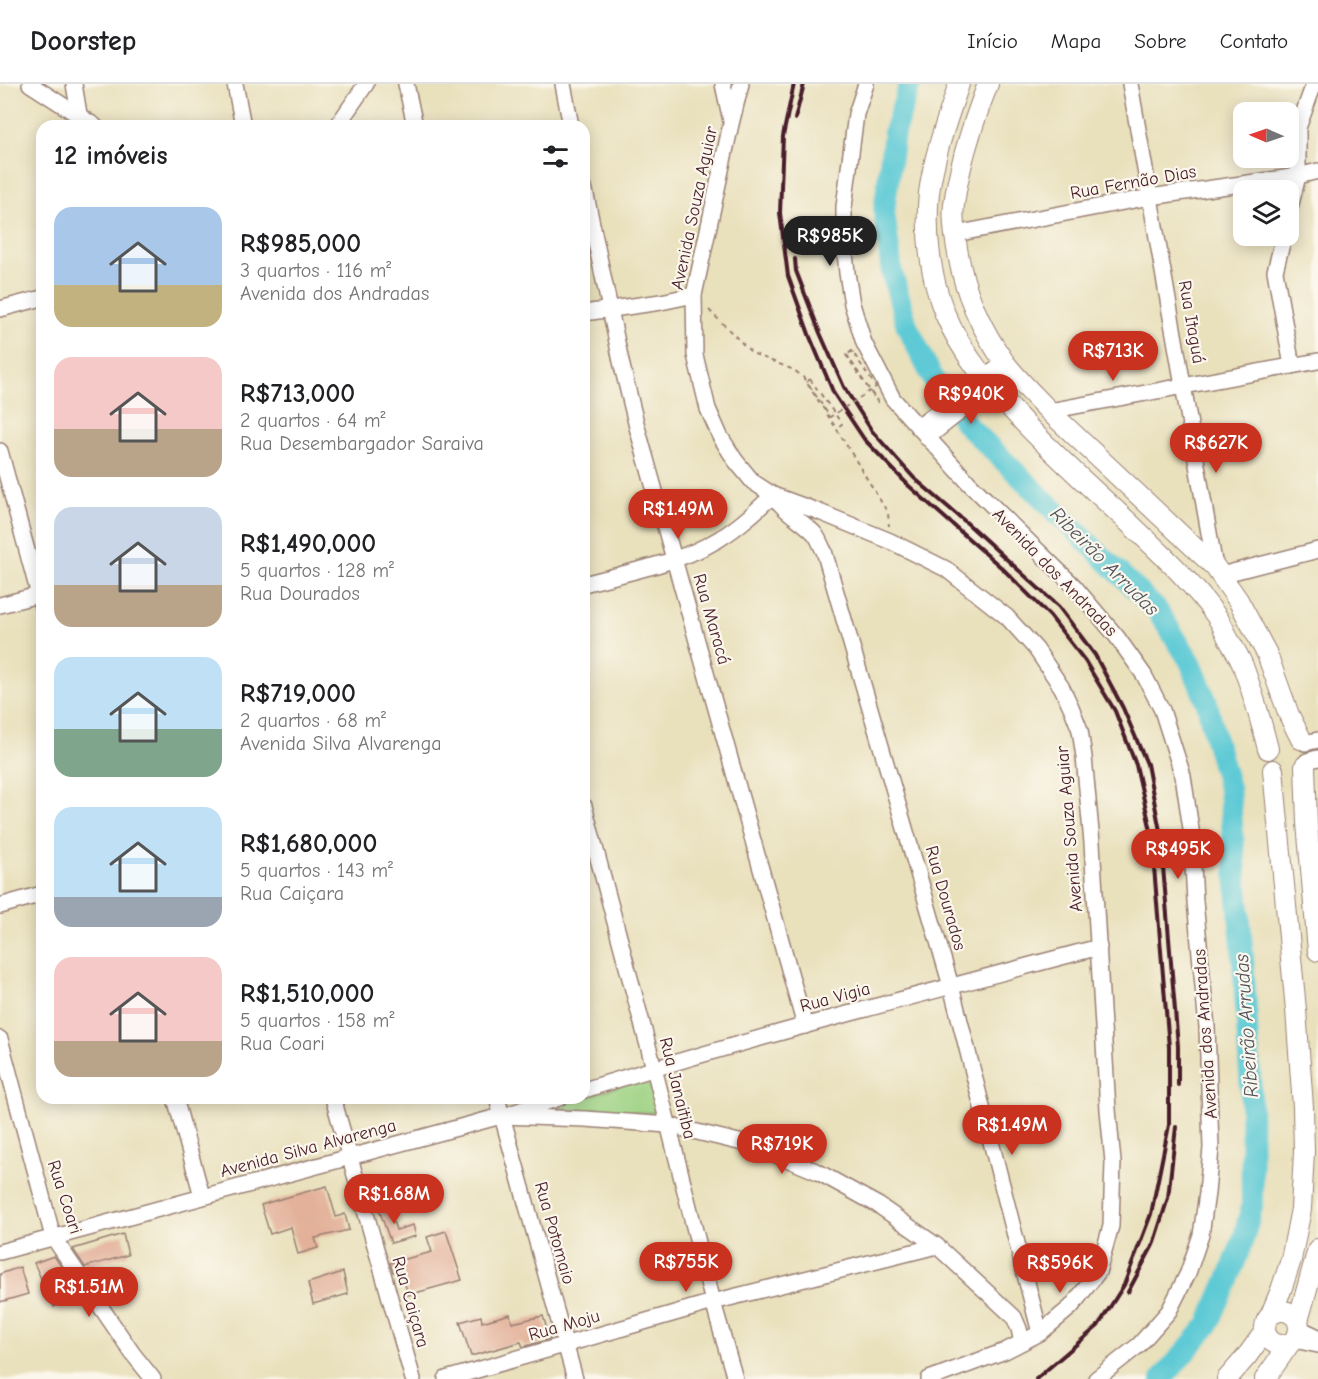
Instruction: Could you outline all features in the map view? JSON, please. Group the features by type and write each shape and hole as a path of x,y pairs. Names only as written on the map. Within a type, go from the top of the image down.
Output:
{"main road":[{"path":"959,84 941,135 929,195 928,237 936,283 946,316 984,385 1162,555 1218,618 1242,664 1268,748 1267,760 1273,770 1296,1010 1304,1152 1301,1209 1291,1260 1268,1323 1268,1338 1274,1344 1282,1346 1295,1333 1295,1317 1281,1310 1268,1323 1227,1379"},
{"path":"988,84 977,112 954,206 955,234 963,277 971,303 988,337 1009,368 1049,411 1224,576 1268,654 1289,716 1309,751 1305,791 1318,951"},
{"path":"1268,748 1271,742 1288,734 1295,735 1309,751"},
{"path":"1273,770 1282,775 1292,776 1302,771 1309,751"},
{"path":"1264,1379 1295,1333 1318,1249"}],"street":[{"path":"30,84 80,120"},
{"path":"74,84 81,120"},
{"path":"235,84 242,120"},
{"path":"341,120 366,84"},
{"path":"406,84 414,120"},
{"path":"563,84 570,120"},
{"path":"723,84 731,124"},
{"name":"Avenida Souza Aguiar","path":"741,84 694,295 695,355 708,408 720,436 753,482 773,495 890,541 946,569 1007,617 1036,649 1062,688 1080,730 1084,757 1092,843 1113,1162 1111,1226 1098,1272 1071,1307 1040,1334 1005,1351 928,1379"},
{"path":"853,84 856,114"},
{"name":"Avenida dos Andradas","path":"866,84 856,114 844,207 844,241 852,304 864,343 887,398 927,429 969,483 1074,586 1117,636 1144,675 1162,710 1183,776 1191,829 1209,1071 1211,1148 1202,1235 1188,1273 1169,1311 1138,1345 1096,1379"},
{"name":"Rua Itaguá","path":"1130,84 1184,386 1224,576"},
{"path":"1297,180 1298,128 1314,84"},
{"name":"Rua Fernão Dias","path":"955,234 1150,197 1298,176 1318,171"},
{"name":"Rua Maracá","path":"590,216 637,427 805,1026"},
{"path":"1281,246 1275,271 1292,366"},
{"path":"590,312 694,295"},
{"path":"0,309 36,300"},
{"path":"1049,411 1318,361"},
{"path":"927,429 1009,368"},
{"path":"0,451 36,580"},
{"path":"590,582 675,560 718,540 750,518 773,495"},
{"name":"Rua Dourados","path":"773,495 785,510 806,525 816,536 824,551 951,986 1040,1334"},
{"path":"1224,576 1318,551"},
{"path":"0,605 36,599"},
{"name":"Rua Janaitiba","path":"590,828 735,1379"},
{"path":"0,906 36,896"},
{"name":"Rua Vigia","path":"590,1088 805,1026 1099,947"},
{"name":"Rua Coari","path":"0,1039 53,1237 133,1354 153,1379"},
{"path":"177,1104 202,1196"},
{"name":"Rua Caiçara","path":"335,1104 413,1379"},
{"name":"Rua Potomaio","path":"498,1104 575,1379"},
{"path":"501,1116 540,1104"},
{"name":"Avenida Silva Alvarenga","path":"0,1251 501,1116 668,1125 743,1143 782,1157 818,1172 878,1205 937,1246 1014,1317 1022,1342"},
{"name":"Rua Moju","path":"446,1379 713,1302 937,1246"},
{"path":"1295,1333 1318,1337"},
{"path":"1295,1333 1318,1345"}],"path":[{"path":"694,295 752,353 794,370 803,377 837,427 888,513 890,541"},
{"path":"875,387 852,351 846,356 880,406 887,398"},
{"path":"837,427 842,424 836,415 829,406 810,379 807,381 830,417 840,411 867,393 876,387 852,351 847,356 864,382 870,391 876,400 887,398"}],"green space":[{"path":"649,1076 657,1113 591,1112 548,1108 560,1104 590,1104 590,1095"}],"building":[{"path":"327,1186 336,1217 345,1214 349,1230 315,1238 318,1248 298,1254 291,1227 270,1234 261,1205"},
{"path":"387,1201 396,1230 413,1225 416,1236 391,1243 377,1204"},
{"path":"446,1231 462,1280 408,1295 401,1270 393,1272 390,1263 432,1252 427,1237"},
{"path":"123,1234 128,1255 85,1267 73,1249"},
{"path":"54,1256 72,1282 65,1286 72,1298 54,1307 34,1263"},
{"path":"20,1267 28,1294 0,1302 0,1274"},
{"path":"343,1272 348,1294 313,1304 308,1283"},
{"path":"510,1314 512,1323 543,1316 550,1339 523,1347 521,1342 471,1356 460,1322 481,1316 482,1322"}],"waterway":[{"name":"Ribeirão Arrudas","path":"910,84 894,132 884,212 892,273 907,326 933,379 966,424 1157,610 1190,661 1207,703 1229,788 1251,1092 1252,1206 1243,1240 1208,1325 1162,1379"}],"railway":[{"path":"794,84 783,136 780,213 788,276 834,394 864,439 909,486 1003,569 1050,616 1085,661 1115,711 1136,765 1151,831 1169,1047 1169,1125 1151,1214 1124,1285 1098,1326 1036,1379"},
{"path":"795,119 804,84"},
{"path":"795,259 796,271 844,387 872,431 914,478 1059,607 1095,655 1123,708 1147,764 1160,831 1178,1046 1178,1085"},
{"path":"1128,1292 1153,1245 1168,1198 1176,1127"}]}
